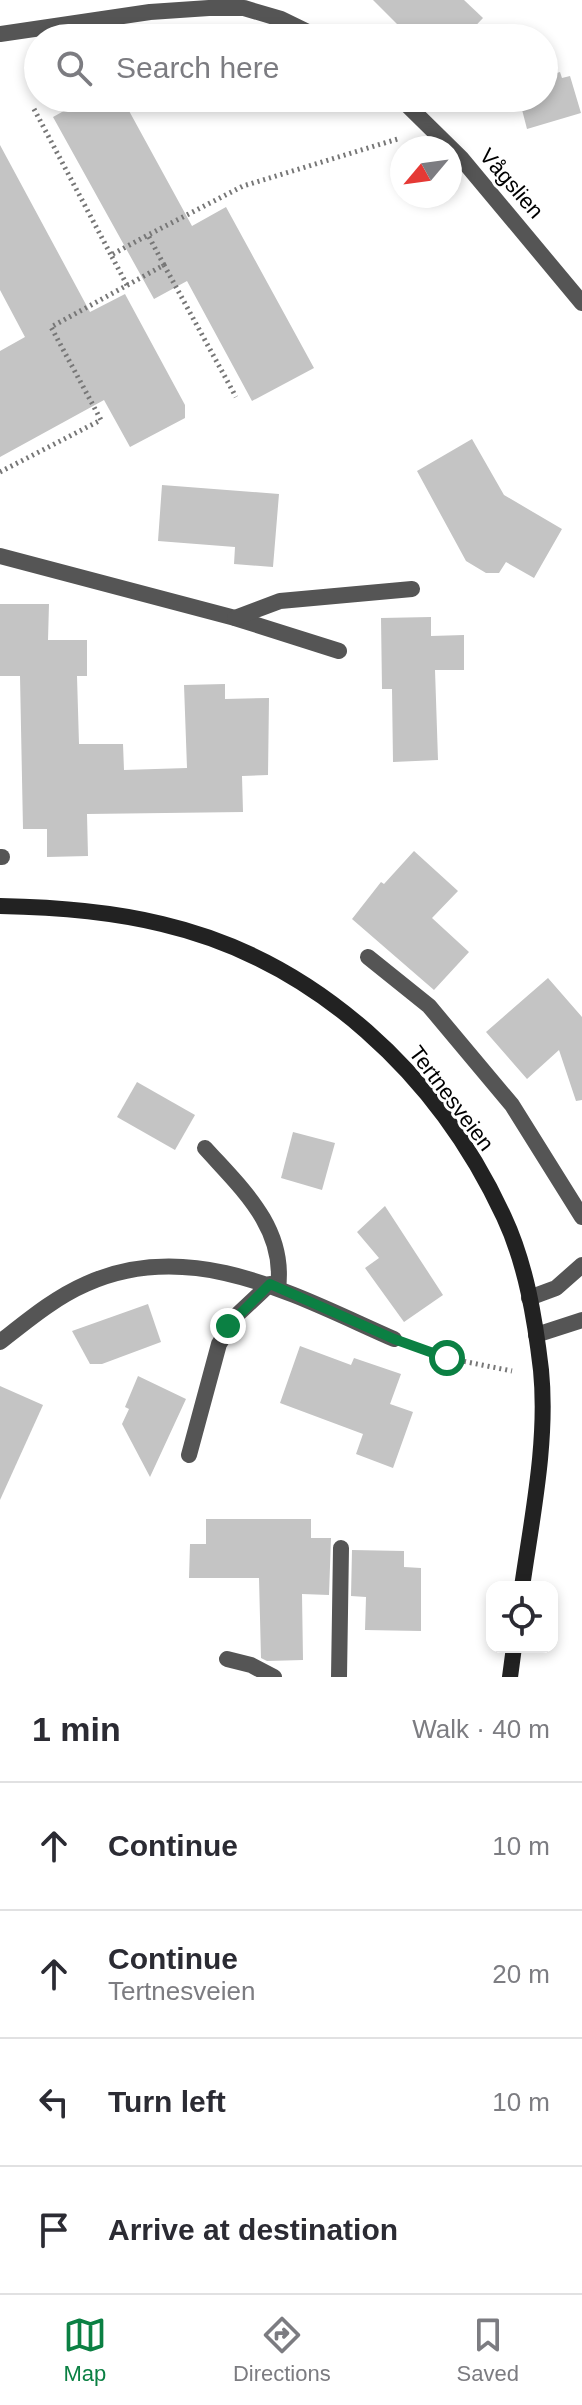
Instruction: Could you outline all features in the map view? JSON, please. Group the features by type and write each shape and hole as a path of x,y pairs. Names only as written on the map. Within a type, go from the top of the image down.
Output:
{"main road":[{"name":"Tertnesveien","path":"0,906 93,911 165,924 259,958 346,1012 386,1048 458,1136 505,1220 529,1298 536,1335 541,1373 539,1455 523,1581"},
{"path":"510,1677 513,1653"}],"street":[{"path":"68,24 150,12 264,7 295,24"},
{"path":"0,34 24,30"},
{"name":"Vågslien","path":"415,112 535,242 582,303"},
{"path":"0,556 235,618 339,651"},
{"path":"235,618 280,601 412,589"},
{"path":"368,957 429,1006 485,1072 512,1105 574,1199 582,1217"},
{"path":"189,1455 219,1344 238,1314 274,1286 281,1265 271,1229 205,1148"},
{"path":"529,1298 556,1288 582,1265"},
{"path":"0,1342 60,1297 89,1282 127,1270 175,1267 220,1270 274,1286 394,1339"},
{"path":"536,1335 582,1320"},
{"path":"339,1677 341,1548"},
{"path":"227,1659 251,1665 274,1677"}],"path":[{"path":"36,112 127,285"},
{"path":"111,255 243,186 385,144 427,124"},
{"path":"148,235 236,397"},
{"path":"0,472 101,420 51,327 164,265"},
{"path":"394,1339 447,1358 497,1370 541,1373"}],"building":[{"path":"373,0 464,0 483,18 477,24 397,24"},
{"path":"558,73 562,78 570,76 581,113 527,129 523,112 558,112"},
{"path":"62,112 130,112 192,226 226,207 314,368 252,401 187,281 154,299 53,117"},
{"path":"0,145 90,312 125,294 185,405 185,418 130,447 104,400 0,457 0,351 25,337 0,290"},
{"path":"472,439 504,495 562,529 534,578 506,562 499,573 486,573 466,561 417,471"},
{"path":"162,485 279,494 273,567 234,564 235,547 158,541"},
{"path":"0,604 49,604 48,640 87,640 87,676 77,676 79,744 123,744 124,770 187,768 184,685 225,684 225,699 269,698 268,775 242,776 243,812 87,814 88,856 47,857 47,829 23,829 20,676 0,676"},
{"path":"431,617 431,636 464,635 464,670 435,670 438,760 393,762 392,689 382,689 381,618"},
{"path":"414,851 458,891 432,918 469,952 434,990 352,919 381,882 384,884"},
{"path":"548,978 582,1017 582,1100 576,1101 559,1050 527,1079 486,1032"},
{"path":"137,1082 195,1115 175,1150 117,1117"},
{"path":"293,1132 335,1143 322,1190 281,1178"},
{"path":"385,1206 443,1295 404,1322 365,1268 379,1258 357,1232"},
{"path":"148,1304 161,1342 102,1364 90,1364 72,1331"},
{"path":"300,1346 351,1365 354,1358 401,1374 390,1404 413,1412 393,1468 356,1454 363,1434 280,1403"},
{"path":"138,1376 186,1399 150,1477 122,1424 129,1409 125,1407"},
{"path":"0,1386 43,1405 0,1500"},
{"path":"206,1519 311,1519 311,1538 331,1538 329,1595 302,1594 303,1660 267,1661 261,1658 259,1578 189,1578 190,1544 206,1544"},
{"path":"352,1550 404,1551 404,1567 421,1568 421,1631 365,1630 366,1597 351,1596"}],"route":[{"path":"228,1326 270,1284 394,1339 447,1358"}]}
